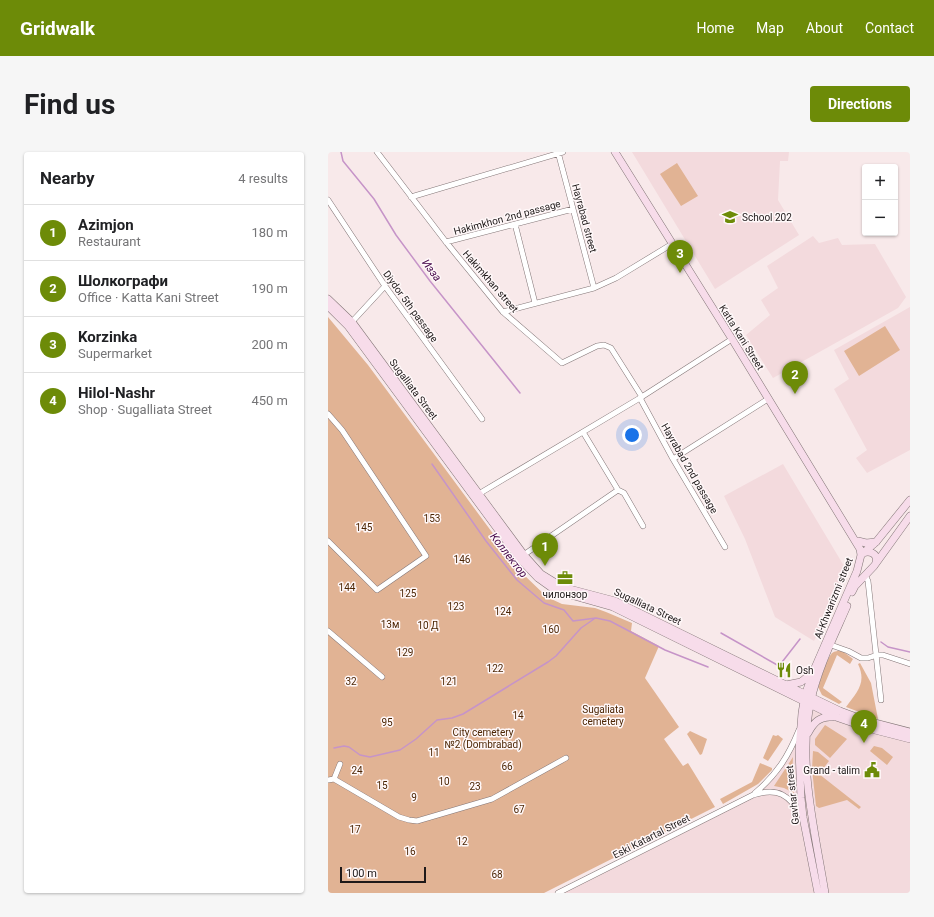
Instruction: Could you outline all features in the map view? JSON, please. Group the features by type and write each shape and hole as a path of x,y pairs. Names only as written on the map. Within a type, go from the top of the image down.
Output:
{"main road":[{"name":"Katta Kani Street","path":"615,152 852,534"},
{"name":"Sugalliata Street","path":"328,299 350,324 538,578 560,592 613,607 807,700 867,721 910,732"},
{"name":"Sugalliata Street","path":"328,306 350,324"},
{"name":"Al-Khwarizmi street","path":"807,700 814,670 865,555 910,500"},
{"name":"Al-Khwarizmi street","path":"807,700 853,589 871,569 910,516"},
{"path":"852,534 858,541 865,555 864,569 871,569"},
{"path":"852,534 865,555 877,558 876,562"},
{"path":"858,541 868,543 876,542"},
{"name":"Sugalliata Street","path":"521,556 541,574 558,585 615,600 786,685 836,718 910,739"},
{"path":"786,685 801,682 814,670"},
{"name":"Gavhar street","path":"807,700 801,726 799,772 803,817 814,865 818,893"},
{"name":"Gavhar street","path":"807,700 807,770 811,815 825,893"},
{"path":"806,739 811,728 818,720 826,717 836,718"}],"street":[{"name":"Hakimkhаn street","path":"377,152 446,242 503,312 562,363 597,346 604,345 611,348 641,397"},
{"path":"411,197 560,153"},
{"name":"Hayrabad street","path":"560,153 594,288"},
{"name":"Diydor 5th passage","path":"328,200 385,286 482,419"},
{"name":"Hakimkhon 2nd passage","path":"446,242 573,209"},
{"path":"515,224 535,303"},
{"path":"503,312 594,288 616,278 672,244"},
{"path":"350,324 385,286"},
{"path":"477,495 641,397 732,339"},
{"name":"Hayrаbаd 2nd passage","path":"641,397 673,459 725,547"},
{"path":"673,459 768,399"},
{"path":"328,414 342,430 426,556 378,590 328,541"},
{"path":"583,432 618,490 624,493 643,526"},
{"path":"521,556 618,490"},
{"path":"865,575 868,581 881,700"},
{"path":"328,631 382,676"},
{"path":"831,645 848,651 861,658 883,655 910,664"},
{"name":"Eski Katartal Street","path":"753,795 774,776 785,761 801,726"},
{"path":"328,780 334,779 399,817 418,821 492,799 566,758"},
{"path":"334,779 340,764"},
{"name":"Eski Katartal Street","path":"558,893 753,795 768,791 782,794 792,802 803,817"}],"shaded area":[{"name":"School 202","path":"632,152 789,152 788,161 780,161 778,200 799,235 715,289"},
{"path":"813,236 819,243 838,238 842,245 875,244 906,297 898,308 773,378 746,335 770,315 761,300 778,288 767,266"},
{"path":"910,307 910,450 867,473 856,458 867,450 834,389 849,379 834,350"},
{"path":"783,464 847,571 814,641 775,617 745,539 724,496"},
{"path":"803,702 910,739 910,893 558,893 753,795 774,776 801,726"}],"green space":[{"path":"677,163 698,196 681,206 660,174"},
{"name":"City cemetery №2 (Dombrabad)","path":"328,317 368,365 523,574 547,597 562,604 595,608 632,623 631,631 659,646 645,678 679,727 664,739 683,766 688,763 715,807 544,893 328,893"},
{"path":"885,326 900,350 859,376 844,351"},
{"path":"841,650 853,659 850,664 837,655 823,688 842,702 839,704 822,695 818,687 830,656 833,652"},
{"path":"860,663 871,683 878,719 846,707 860,687 861,671 858,664"},
{"path":"825,725 847,739 830,758 815,745 815,739"},
{"path":"690,731 707,739 702,754 700,755 687,734"},
{"path":"773,735 778,735 783,739 768,761 763,758"},
{"path":"874,746 882,748 893,757 887,765 870,751"},
{"path":"813,751 818,752 829,761 819,774 861,807 859,809 847,800 819,808 816,806 812,769"},
{"path":"793,757 792,779 794,793 784,788 774,786"},
{"path":"760,763 772,768 772,770 758,784 723,804 720,799 752,782"}],"waterway":[{"name":"Изза","path":"341,152 343,161 374,199 396,235 430,281 520,393"},
{"name":"Коллектор","path":"432,464 486,541 517,580 544,603 564,610 573,621 596,618 610,621 665,650 708,667"},
{"name":"Коллектор","path":"334,748 344,746 349,747 360,755 370,757 400,750 416,739 437,720 452,718 463,714 548,662 556,656 581,628 594,619"},
{"name":"Коллектор","path":"721,633 779,666 800,639"},
{"name":"Изза","path":"881,642 888,647 910,652"}],"place":[{"name":"School 202","path":"730,217"},
{"name":"Korzinka","path":"680,273"},
{"name":"Шолкографи","path":"795,394"},
{"name":"Azimjon","path":"545,566"},
{"name":"чилонзор","path":"565,578"},
{"name":"Osh","path":"784,670"},
{"name":"Hilol-Nashr","path":"864,743"},
{"name":"Grand - talim","path":"872,770"}],"park label":[{"name":"153","path":"432,518"},
{"name":"145","path":"364,527"},
{"name":"146","path":"462,559"},
{"name":"144","path":"347,587"},
{"name":"125","path":"408,593"},
{"name":"123","path":"456,606"},
{"name":"124","path":"503,611"},
{"name":"13м","path":"390,624"},
{"name":"10 Д","path":"428,625"},
{"name":"160","path":"551,629"},
{"name":"129","path":"405,652"},
{"name":"122","path":"495,668"},
{"name":"32","path":"351,681"},
{"name":"121","path":"449,681"},
{"name":"Sugaliata cemetery","path":"603,714"},
{"name":"14","path":"518,715"},
{"name":"95","path":"387,722"},
{"name":"11","path":"434,752"},
{"name":"66","path":"507,766"},
{"name":"24","path":"357,770"},
{"name":"10","path":"444,781"},
{"name":"15","path":"382,785"},
{"name":"23","path":"475,786"},
{"name":"9","path":"414,797"},
{"name":"67","path":"519,809"},
{"name":"17","path":"355,829"},
{"name":"12","path":"462,841"},
{"name":"16","path":"410,851"},
{"name":"68","path":"497,874"}]}
